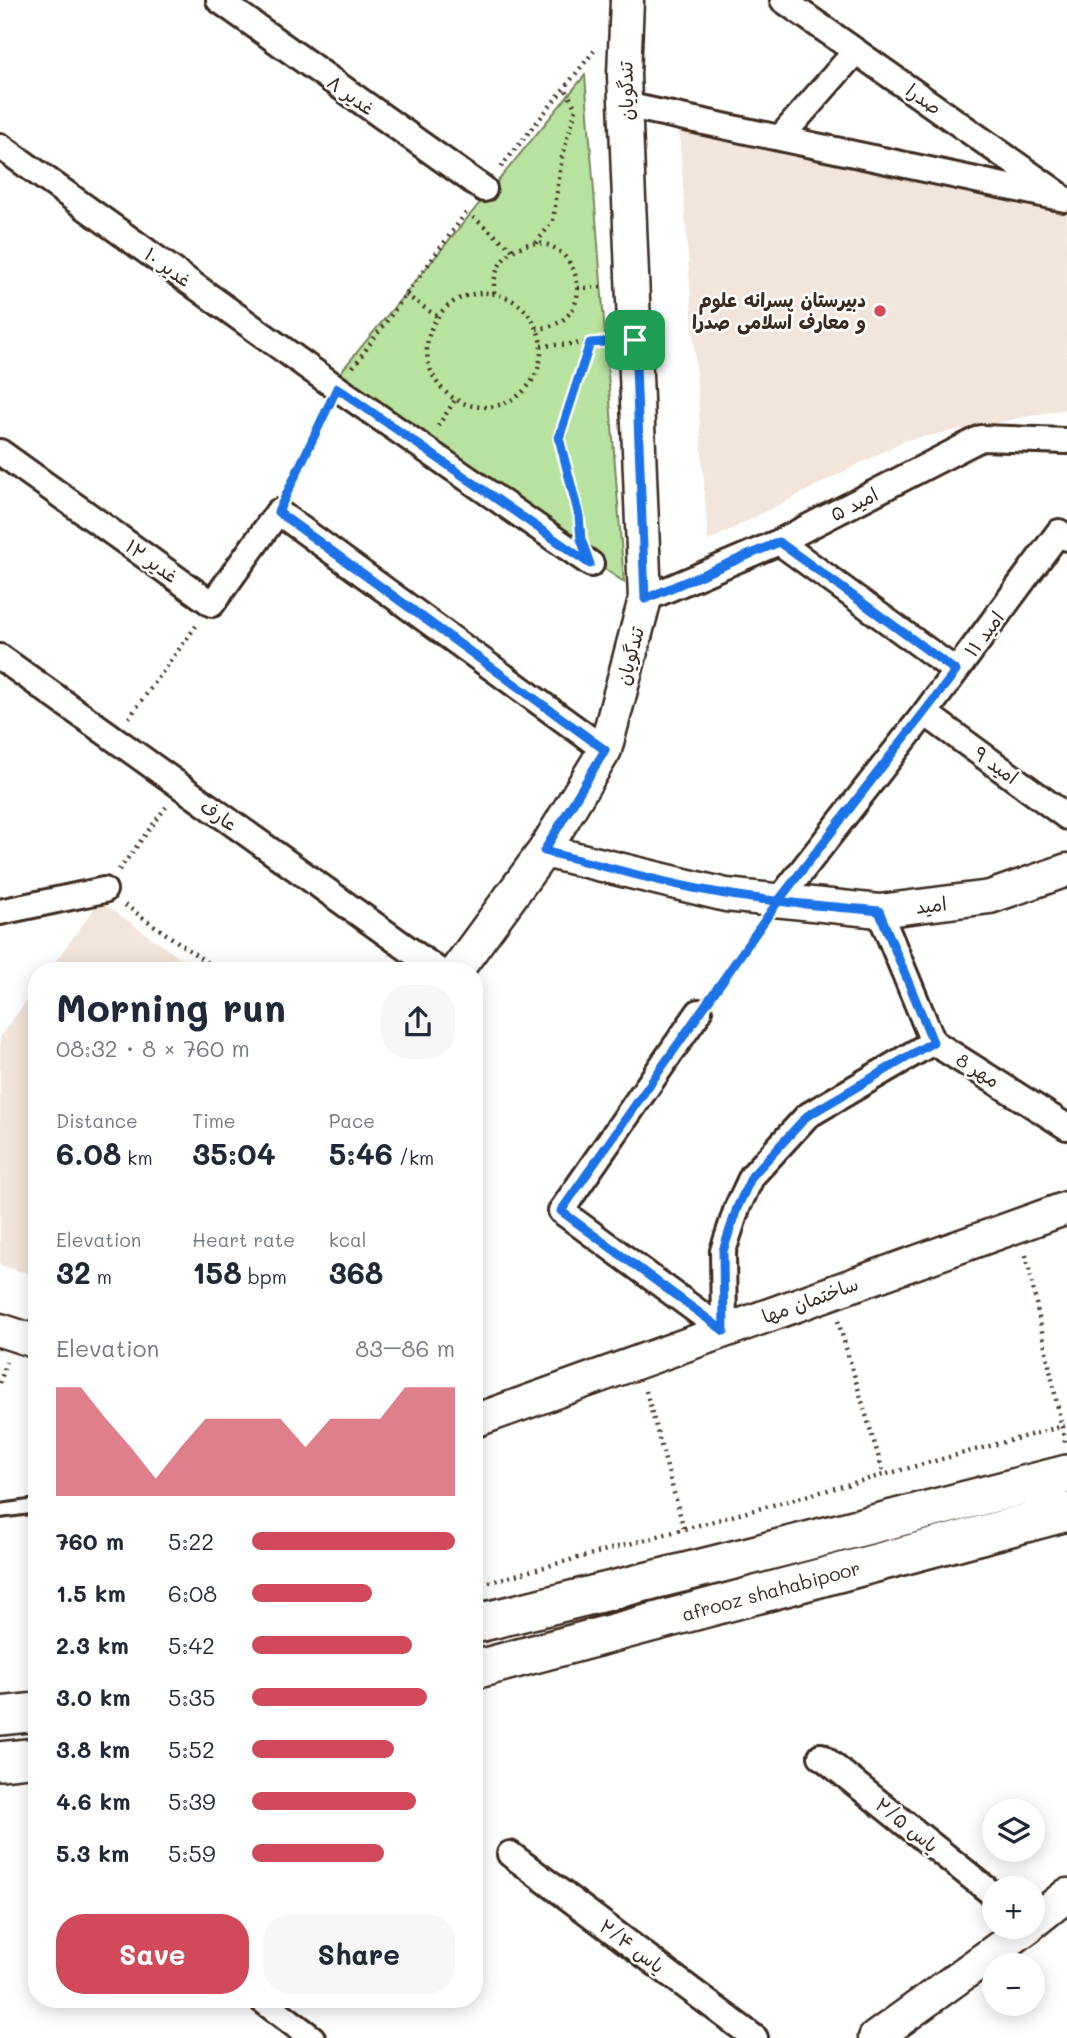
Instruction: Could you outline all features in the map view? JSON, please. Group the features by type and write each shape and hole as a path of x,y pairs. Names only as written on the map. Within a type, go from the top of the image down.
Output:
{"main road":[{"name":"afrooz shahabipoor","path":"483,1622 1067,1474"},
{"name":"afrooz shahabipoor","path":"483,1669 1067,1512"},
{"path":"718,1564 725,1604"},
{"path":"0,1716 28,1713"},
{"path":"0,1761 28,1758"}],"street":[{"name":"غدیر ۸","path":"219,0 484,189"},
{"name":"تندگویان","path":"463,962 544,851 605,750 645,599 624,75 627,0"},
{"name":"صدرا","path":"783,0 1065,199"},
{"path":"780,138 856,51"},
{"path":"625,105 1065,199"},
{"name":"غدیر ۱۰","path":"0,146 337,388 590,564"},
{"name":"امید ۵","path":"645,599 779,542 981,438 1067,441"},
{"name":"غدیر ۱۲","path":"0,452 212,604"},
{"path":"212,604 278,512 605,750"},
{"name":"امید ۱۱","path":"779,900 1063,535"},
{"path":"779,542 956,671"},
{"name":"عارف","path":"0,657 426,962"},
{"name":"امید ۹","path":"925,713 1067,817"},
{"name":"امید","path":"544,851 726,895 879,911 990,897 1067,870"},
{"path":"0,912 104,890"},
{"path":"724,1331 723,1251 737,1208 752,1176 807,1116 933,1042 879,911"},
{"path":"699,1013 561,1211 724,1331"},
{"name":"مهر 8","path":"933,1042 1067,1127"},
{"name":"ساختمان مها","path":"483,1418 1067,1208"},
{"path":"0,1330 28,1339"},
{"name":"یاس ۲/۵","path":"821,1756 982,1885"},
{"name":"یاس ۲/۴","path":"510,1854 755,2038"},
{"path":"1045,1913 1067,1895"},
{"path":"875,2038 1011,1939"},
{"path":"273,2008 312,2038"}],"lane":[{"path":"0,1511 28,1507"}],"path":[{"path":"535,244 552,221 562,157 576,109 565,87"},
{"path":"467,212 514,251"},
{"path":"494,293 497,268 514,251 535,244 547,246 566,257 577,276 578,288 573,308 564,319 552,326 537,329"},
{"path":"578,288 614,286"},
{"path":"475,293 494,293 512,300 527,311 537,329 541,346 540,365 532,382 519,395 502,404 484,407 465,404 448,394 436,380 428,363 427,344 432,326 438,317 442,310 457,299 475,293"},
{"path":"406,295 438,317"},
{"path":"541,346 635,340"},
{"path":"590,343 559,438 579,516 581,539 590,564"},
{"path":"278,512 337,388"},
{"path":"114,738 212,604"},
{"path":"181,787 104,890 206,962"},
{"path":"699,1013 779,900"},
{"path":"1020,1225 1064,1426 1067,1453"},
{"path":"830,1293 884,1475"},
{"path":"638,1362 684,1528"},
{"path":"483,1584 1064,1426"}],"shaded area":[{"name":"دبیرستان پسرانه علوم و معارف اسلامی صدرا","path":"679,130 1067,212 1067,409 906,440 708,541"},
{"path":"100,901 185,962 55,962"},
{"path":"28,999 28,1273 0,1265 0,1036"}],"green space":[{"path":"585,75 624,582 330,385"}],"place":[{"name":"دبیرستان پسرانه علوم و معارف اسلامی صدرا","path":"880,311"}],"route":[{"path":"635,340 590,343 559,438 579,516 581,539 590,564 337,388 278,512 605,750 544,851 726,895 779,900 879,911 933,1042 807,1116 752,1176 737,1208 723,1251 724,1331 561,1211 779,900 956,671 779,542 645,599 635,340"}]}
